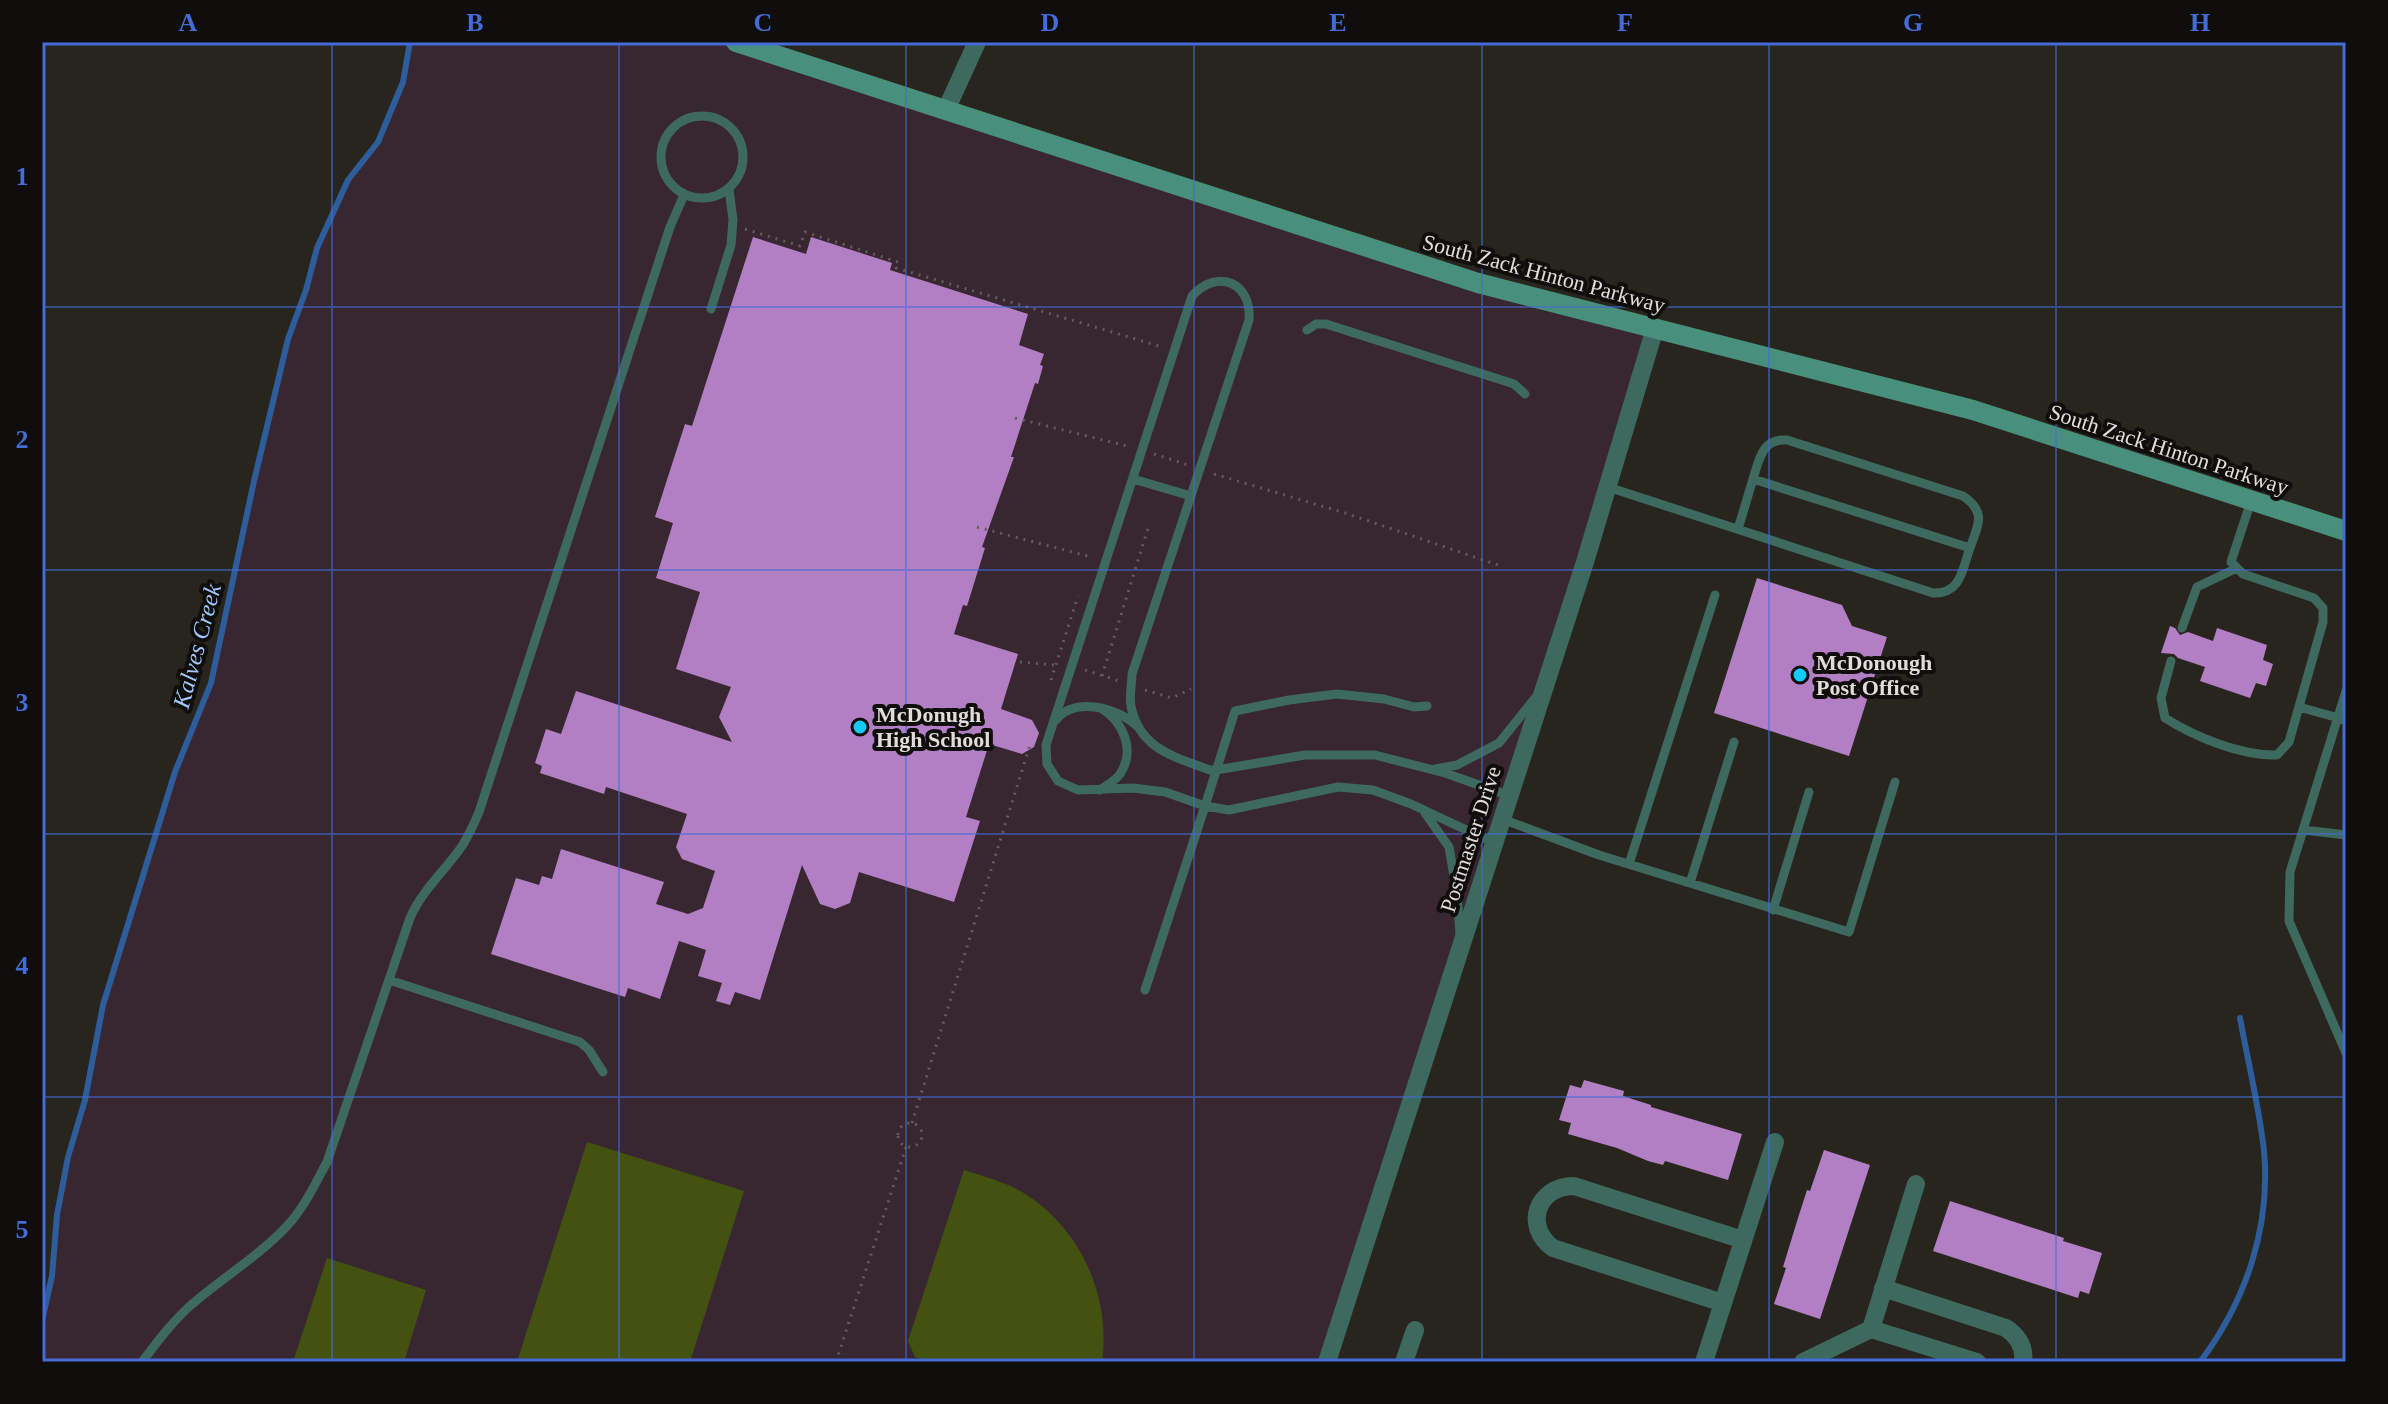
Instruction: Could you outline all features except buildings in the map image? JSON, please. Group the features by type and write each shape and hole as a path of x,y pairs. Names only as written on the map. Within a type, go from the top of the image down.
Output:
{"main road":[{"name":"South Zack Hinton Parkway","path":"736,42 1478,283 1973,410 2346,531"}],"street":[{"path":"946,110 977,42"},
{"name":"Postmaster Drive","path":"1327,1362 1546,685 1655,328"},
{"path":"1704,1362 1775,1142"},
{"path":"1871,1329 1916,1184"},
{"path":"1723,1303 1553,1248 1539,1231 1538,1210 1552,1191 1563,1186 1574,1186 1743,1240"},
{"path":"1883,1288 2006,1328 2021,1344 2023,1362"},
{"path":"1803,1362 1871,1329 1977,1362"},
{"path":"1404,1362 1415,1330"}],"lane":[{"path":"696,116 709,116 724,122 740,139 744,162 739,177 729,189 707,198 684,195 674,187 666,177 661,151 673,128 696,116"},
{"path":"711,309 731,245 733,225 729,189"},
{"path":"142,1362 167,1328 190,1306 288,1226 327,1162 417,902 461,847 479,812 670,227 684,195"},
{"path":"1100,790 1120,775 1125,764 1132,674 1249,320 1250,304 1243,291 1215,280 1201,285 1192,296 1046,745 1047,764 1058,781 1078,790 1100,790 1133,788 1165,792 1205,806 1229,810 1338,787 1373,790 1494,843"},
{"path":"1307,330 1316,324 1326,324 1514,384 1525,394"},
{"path":"1608,487 1933,593 1952,589 1961,577 1979,522 1979,512 1963,496 1778,439 1768,443 1764,449 1738,529"},
{"path":"1133,479 1191,496"},
{"path":"1753,479 1970,548"},
{"path":"2171,661 2161,698 2165,718 2188,732 2259,756 2277,755 2289,742 2323,622 2323,608 2314,598 2243,574 2231,562 2251,501"},
{"path":"2182,628 2197,587 2237,568"},
{"path":"1629,864 1715,595"},
{"path":"1432,770 1457,765 1499,743 1546,685"},
{"path":"2346,691 2342,719 2290,872 2289,921 2346,1053"},
{"path":"1145,990 1235,711 1337,694 1384,699 1414,707 1427,706"},
{"path":"1131,705 1139,728"},
{"path":"2299,707 2342,719"},
{"path":"1053,725 1060,715 1072,710 1101,708 1130,719 1162,753 1210,770 1305,755 1375,755 1510,796"},
{"path":"1101,708 1119,724 1128,746"},
{"path":"1690,883 1734,742"},
{"path":"1502,819 1599,855 1849,932 1895,782"},
{"path":"1773,910 1809,792"},
{"path":"1423,810 1449,847 1457,893 1461,946"},
{"path":"2304,830 2346,835"},
{"path":"389,980 580,1042 603,1072"}],"path":[{"path":"733,225 800,246 805,232 898,262 896,268 1159,346"},
{"path":"1015,418 1131,447"},
{"path":"1154,454 1190,466"},
{"path":"1210,473 1345,513 1498,565"},
{"path":"1102,676 1149,525"},
{"path":"977,527 1091,557"},
{"path":"1020,662 1055,665"},
{"path":"1085,670 1120,682"},
{"path":"1145,690 1172,698 1191,689"},
{"path":"904,1124 915,1124 922,1131 921,1140 917,1146 906,1147 898,1139 898,1130 904,1124"},
{"path":"836,1362 906,1147"}],"shaded area":[{"name":"McDonugh High School","path":"410,42 735,42 1655,328 1324,1362 42,1362 42,1308 52,1276 57,1215 68,1157 85,1100 103,1005 175,772 211,683 288,339 317,248 348,180 378,142 403,82"}],"green space":[{"path":"587,1142 744,1191 690,1362 517,1362"},
{"path":"964,1170 1027,1195 1063,1227 1077,1247 1097,1291 1104,1338 1102,1362 930,1362 915,1357 908,1341"},
{"path":"327,1258 426,1290 404,1362 293,1362"}],"waterway":[{"name":"Kalves Creek","path":"42,1321 52,1276 57,1215 68,1157 85,1100 103,1005 175,772 211,683 288,339 317,248 348,180 378,142 403,82 410,42"},
{"path":"2200,1362 2216,1339 2242,1288 2252,1262 2263,1207 2264,1151 2240,1018"}],"place":[{"name":"McDonough Post Office","path":"1800,675"},
{"name":"McDonugh High School","path":"860,727"}]}
